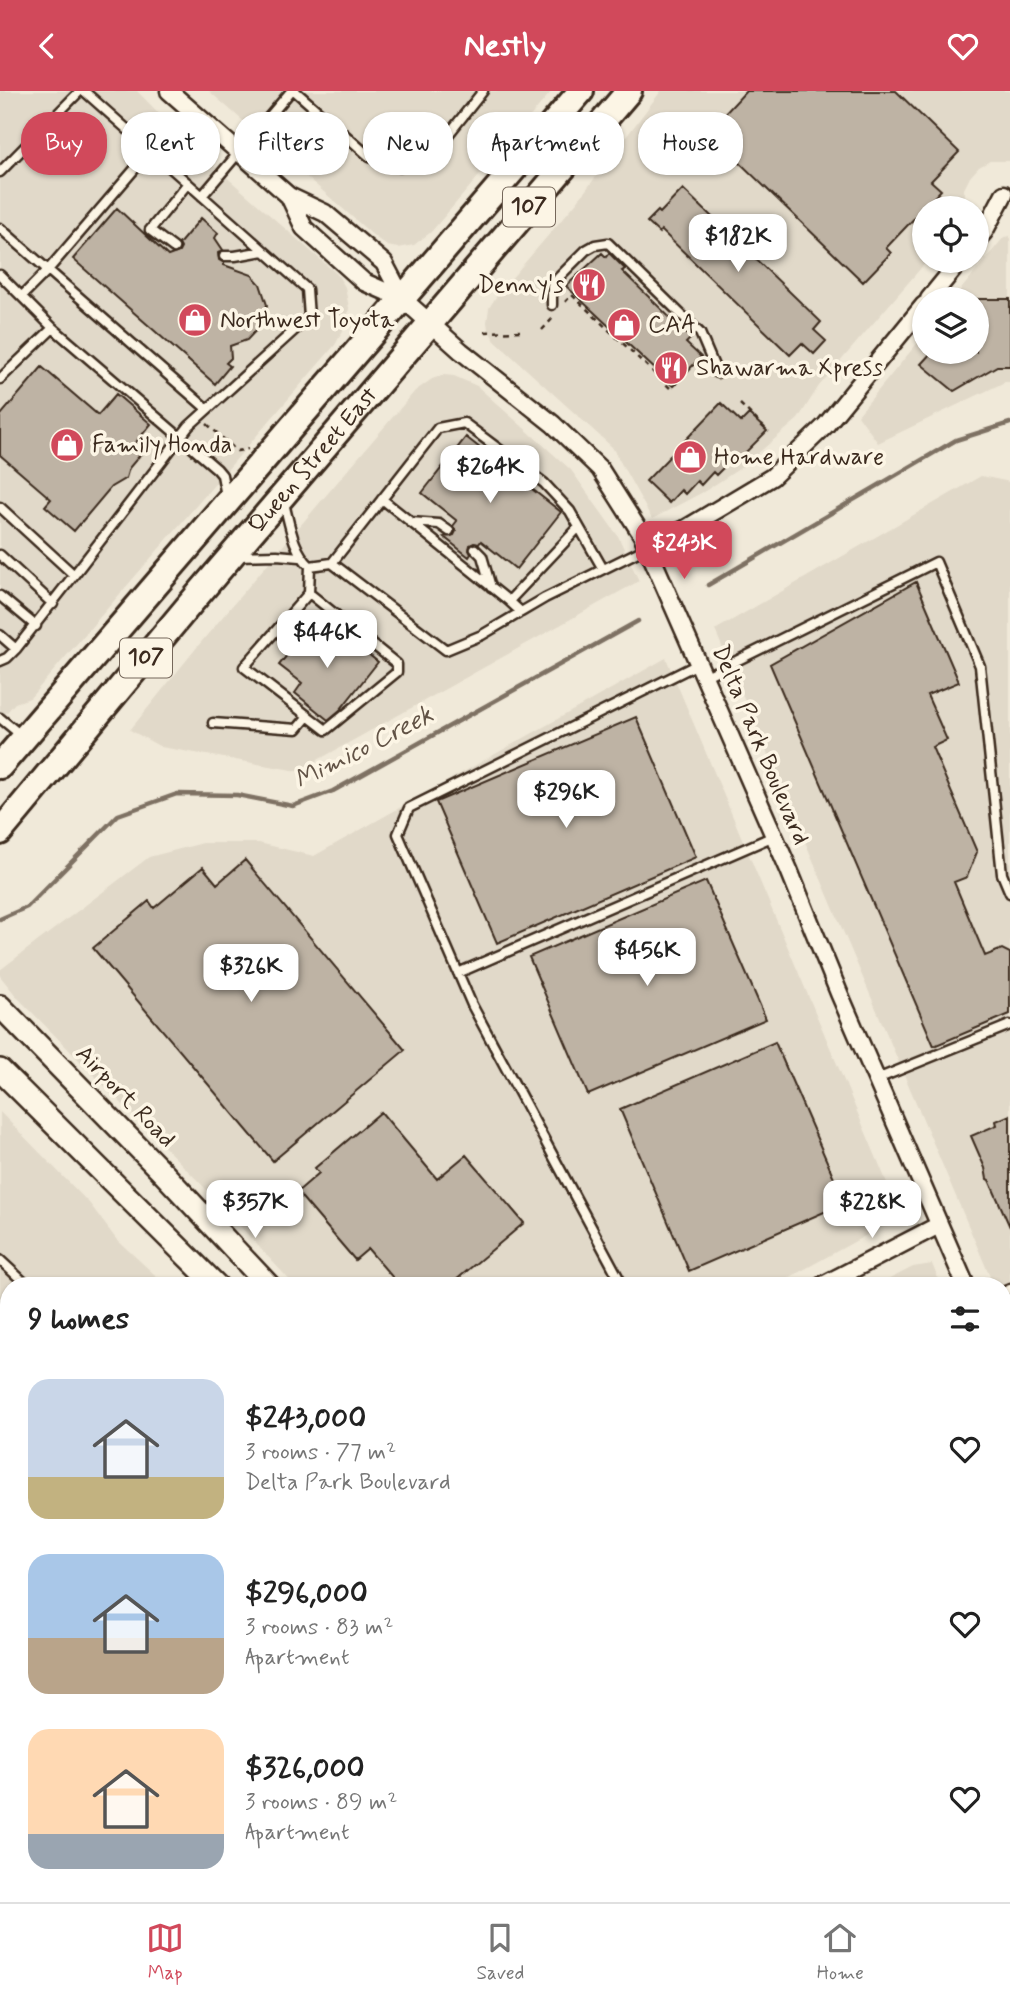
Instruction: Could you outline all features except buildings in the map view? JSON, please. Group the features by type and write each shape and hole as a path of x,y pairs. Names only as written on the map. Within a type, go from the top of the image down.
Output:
{"main road":[{"name":"Queen Street East","path":"0,766 581,91"},
{"name":"Queen Street East","path":"0,832 282,495 629,91"},
{"path":"231,556 230,539 259,504 258,492 249,478"},
{"name":"Airport Road","path":"0,1006 261,1277"},
{"path":"0,1070 208,1277"}],"street":[{"path":"169,91 234,148"},
{"path":"265,175 289,196 325,213 384,263 403,299"},
{"path":"989,222 1004,194"},
{"path":"289,196 304,228 364,282 403,299"},
{"path":"939,287 950,273"},
{"name":"Delta Park Boulevard","path":"403,299 486,372 553,424 600,469 649,546 962,1277"},
{"path":"649,546 685,529 772,477 825,425 912,320"},
{"path":"838,1277 939,1225"}],"lane":[{"path":"0,172 82,91 121,124"},
{"path":"274,112 293,91 370,157 400,167 416,162 440,145 483,91"},
{"path":"202,196 234,157"},
{"path":"22,296 48,270 130,175"},
{"path":"0,661 7,658 36,626 181,435 309,317 307,289 179,175"},
{"path":"174,248 150,230 188,183"},
{"path":"0,228 207,409"},
{"path":"552,305 552,286 559,277 586,250 608,243 700,333 717,373"},
{"path":"224,256 264,251"},
{"path":"0,275 53,328 181,435 217,469 222,475 228,504"},
{"path":"0,379 53,328"},
{"path":"282,495 292,537 300,557 310,566 332,563 438,428 464,423 544,483 570,511 603,569"},
{"path":"382,499 521,612"},
{"path":"0,507 74,575"},
{"path":"410,522 439,524 449,531"},
{"path":"509,601 579,527"},
{"path":"332,563 446,650 482,635 649,546"},
{"path":"475,549 482,556 491,587"},
{"path":"0,555 53,604"},
{"path":"231,556 300,557"},
{"path":"618,1277 472,1005 398,834 409,808 936,562 980,666 1002,874 1010,893"},
{"path":"309,593 397,664 397,672 326,730 244,667 309,593 310,566"},
{"path":"0,596 36,626"},
{"path":"0,635 16,649"},
{"path":"213,723 297,729 308,716"},
{"path":"0,718 24,738"},
{"path":"458,973 774,836"},
{"path":"876,1079 1010,1025"},
{"path":"0,1260 18,1277"}],"path":[{"path":"565,302 572,295 671,389 696,363 705,372"},
{"path":"542,330 554,318"},
{"path":"485,332 521,331"},
{"path":"740,404 769,432"},
{"path":"207,424 237,451 248,449"}],"shaded area":[{"path":"0,91 137,91 158,112 121,112 121,175 220,175 220,171 337,274 345,287 349,308 346,325 335,345 30,698 15,703 0,720"},
{"path":"209,91 552,91 534,112 467,112 467,175 480,175 431,232 414,245 398,248 387,246 375,237 305,175 349,175 349,112 234,113"},
{"path":"661,91 1010,91 1010,161 990,161 979,167 970,177 964,189 964,196 912,196 912,273 917,273 819,386 798,419 742,467 705,491 652,519 612,447 495,341 487,322 489,308 498,294 597,175 624,175 624,140 638,121 638,175 743,175 743,112 645,112"},
{"path":"1010,236 1010,382 878,443 858,415 912,350 912,364 989,364 989,287 963,287 974,273 989,273 989,255 1004,237"},
{"path":"444,375 454,376 477,386 571,470 618,536 639,581 298,771 161,747 130,730 202,641 415,391 432,379"},
{"path":"981,476 1010,482 1010,1277 990,1277 715,630"},
{"path":"666,658 901,1216 790,1277 287,1277 203,1186 17,997 0,976 0,970 149,857 203,843 259,843 314,856"},
{"path":"0,1112 90,1204 116,1239 157,1277 0,1277"},
{"path":"932,1264 937,1277 894,1277 913,1267"}],"waterway":[{"name":"Mimico Creek","path":"708,585 956,440 1010,423"},
{"name":"Mimico Creek","path":"0,919 27,907 118,815 177,794 237,795 293,806 333,791 638,621"}],"place":[{"name":"Denny's","path":"589,285"},
{"name":"Northwest Toyota","path":"195,320"},
{"name":"CAA","path":"624,325"},
{"name":"Shawarma Xpress","path":"671,368"},
{"name":"Family Honda","path":"67,445"},
{"name":"Home Hardware","path":"690,457"}]}
